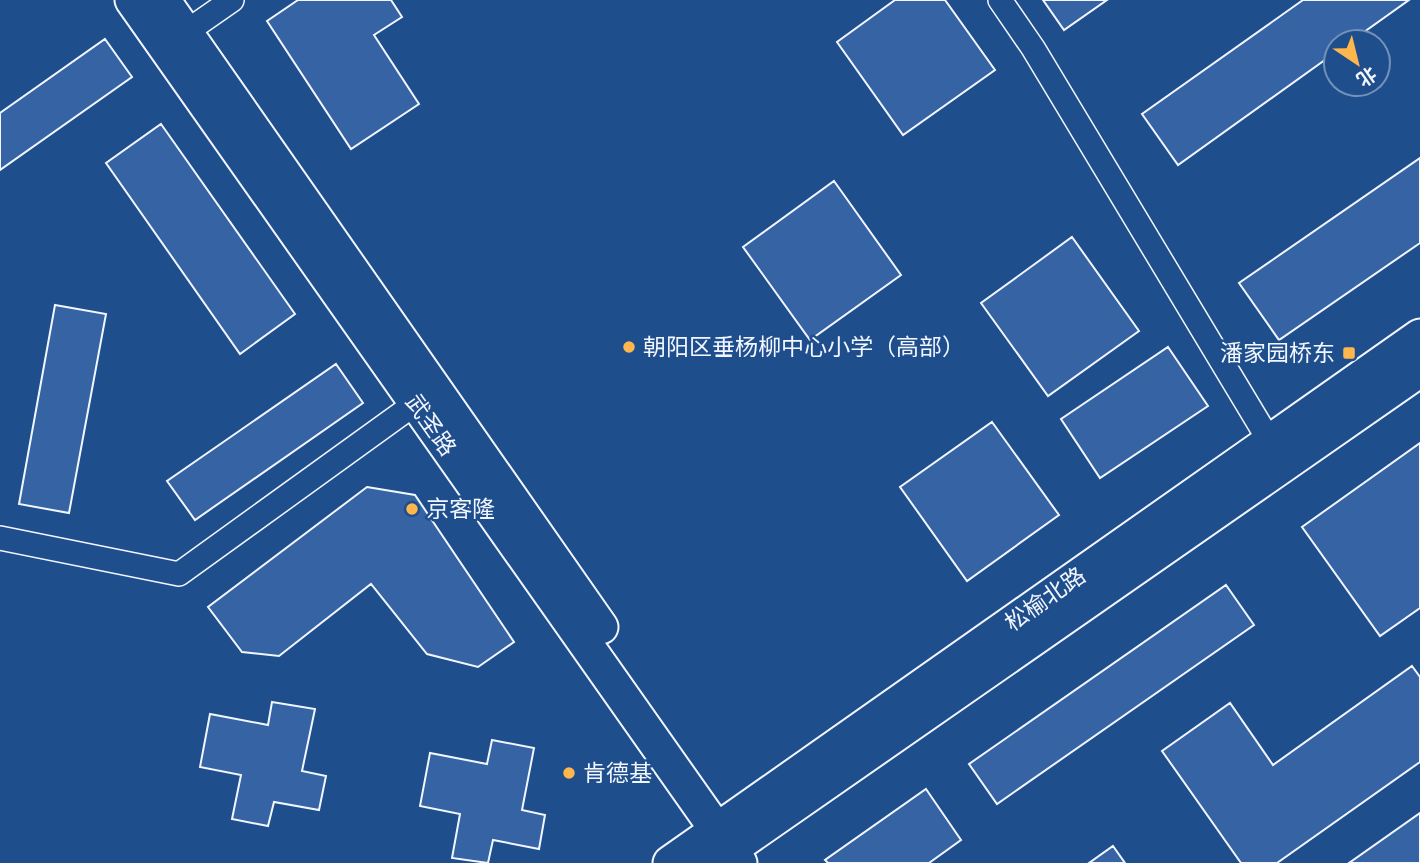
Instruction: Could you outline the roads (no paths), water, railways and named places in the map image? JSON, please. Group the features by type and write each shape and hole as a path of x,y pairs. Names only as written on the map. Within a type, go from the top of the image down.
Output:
{"street":[{"name":"武圣路","path":"132,0 726,845"},
{"name":"武圣路","path":"163,0 383,312 726,845"},
{"path":"186,32 232,0"},
{"path":"1000,0 1033,48 1269,440"},
{"name":"松榆北路","path":"726,845 1269,440 1420,336"},
{"name":"松榆北路","path":"670,863 726,845 1420,370"},
{"path":"0,538 179,574 416,403"}],"place":[{"name":"朝阳区垂杨柳中心小学（高部）","path":"629,347"},
{"name":"潘家园桥东","path":"1349,353"},
{"name":"京客隆","path":"412,509"},
{"name":"肯德基","path":"569,773"}]}
